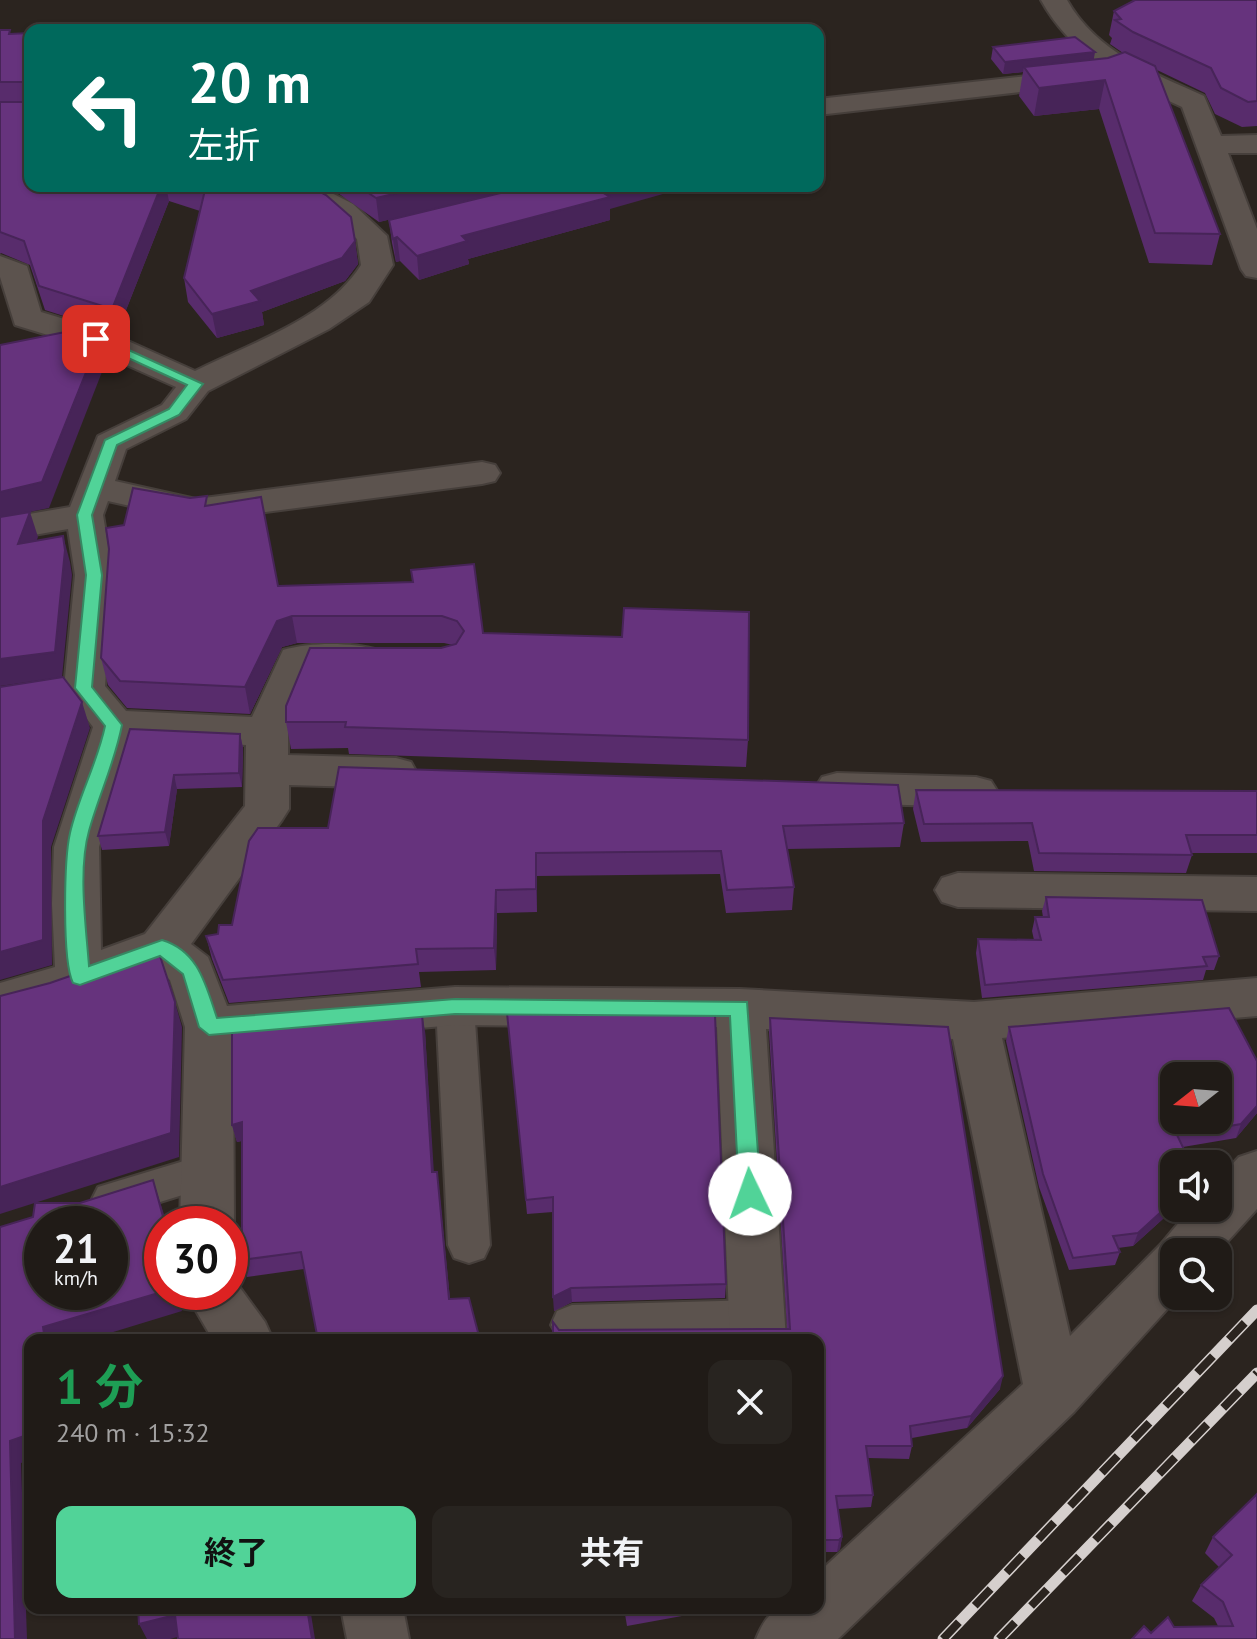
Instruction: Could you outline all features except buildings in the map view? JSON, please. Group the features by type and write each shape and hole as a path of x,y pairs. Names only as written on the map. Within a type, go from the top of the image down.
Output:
{"street":[{"path":"1054,0 1065,24 1119,67 1194,102 1257,269"},
{"path":"824,106 1102,76 1119,67"},
{"path":"1210,145 1257,144"},
{"path":"308,192 387,232 377,265 358,295 317,322 196,384 174,412 110,443 90,501 94,575 70,690 114,725 441,775"},
{"path":"0,265 16,273 26,318 96,339 196,384"},
{"path":"27,353 96,339"},
{"path":"0,530 90,501 196,510 482,473"},
{"path":"0,1002 80,978 162,947 267,809 267,750 297,659 400,659"},
{"path":"80,978 75,907 79,834 106,762 114,725"},
{"path":"804,787 1020,792"},
{"path":"958,890 1257,894"},
{"path":"162,947 191,970 209,1027 207,1206"},
{"path":"209,1027 455,1006 740,1008 974,1021 1257,997"},
{"path":"740,1008 758,1329"},
{"path":"974,1021 1054,1393"},
{"path":"1197,1238 1257,1173"},
{"path":"824,1609 1054,1393 1160,1278"},
{"path":"224,1310 241,1334"},
{"path":"373,1614 378,1639"},
{"path":"772,1614 773,1639"},
{"path":"787,1639 819,1614"}],"lane":[{"path":"455,1006 469,1245"},
{"path":"91,1206 207,1171"},
{"path":"572,1325 758,1329"}],"railway":[{"path":"943,1639 1257,1310"},
{"path":"999,1639 1257,1373"}],"route":[{"path":"96,339 196,384 174,412 110,443 85,515 94,575 84,688 114,725 106,762 79,834 75,907 80,978 162,947 191,970 209,1027 455,1006 740,1008 750,1194"}]}
